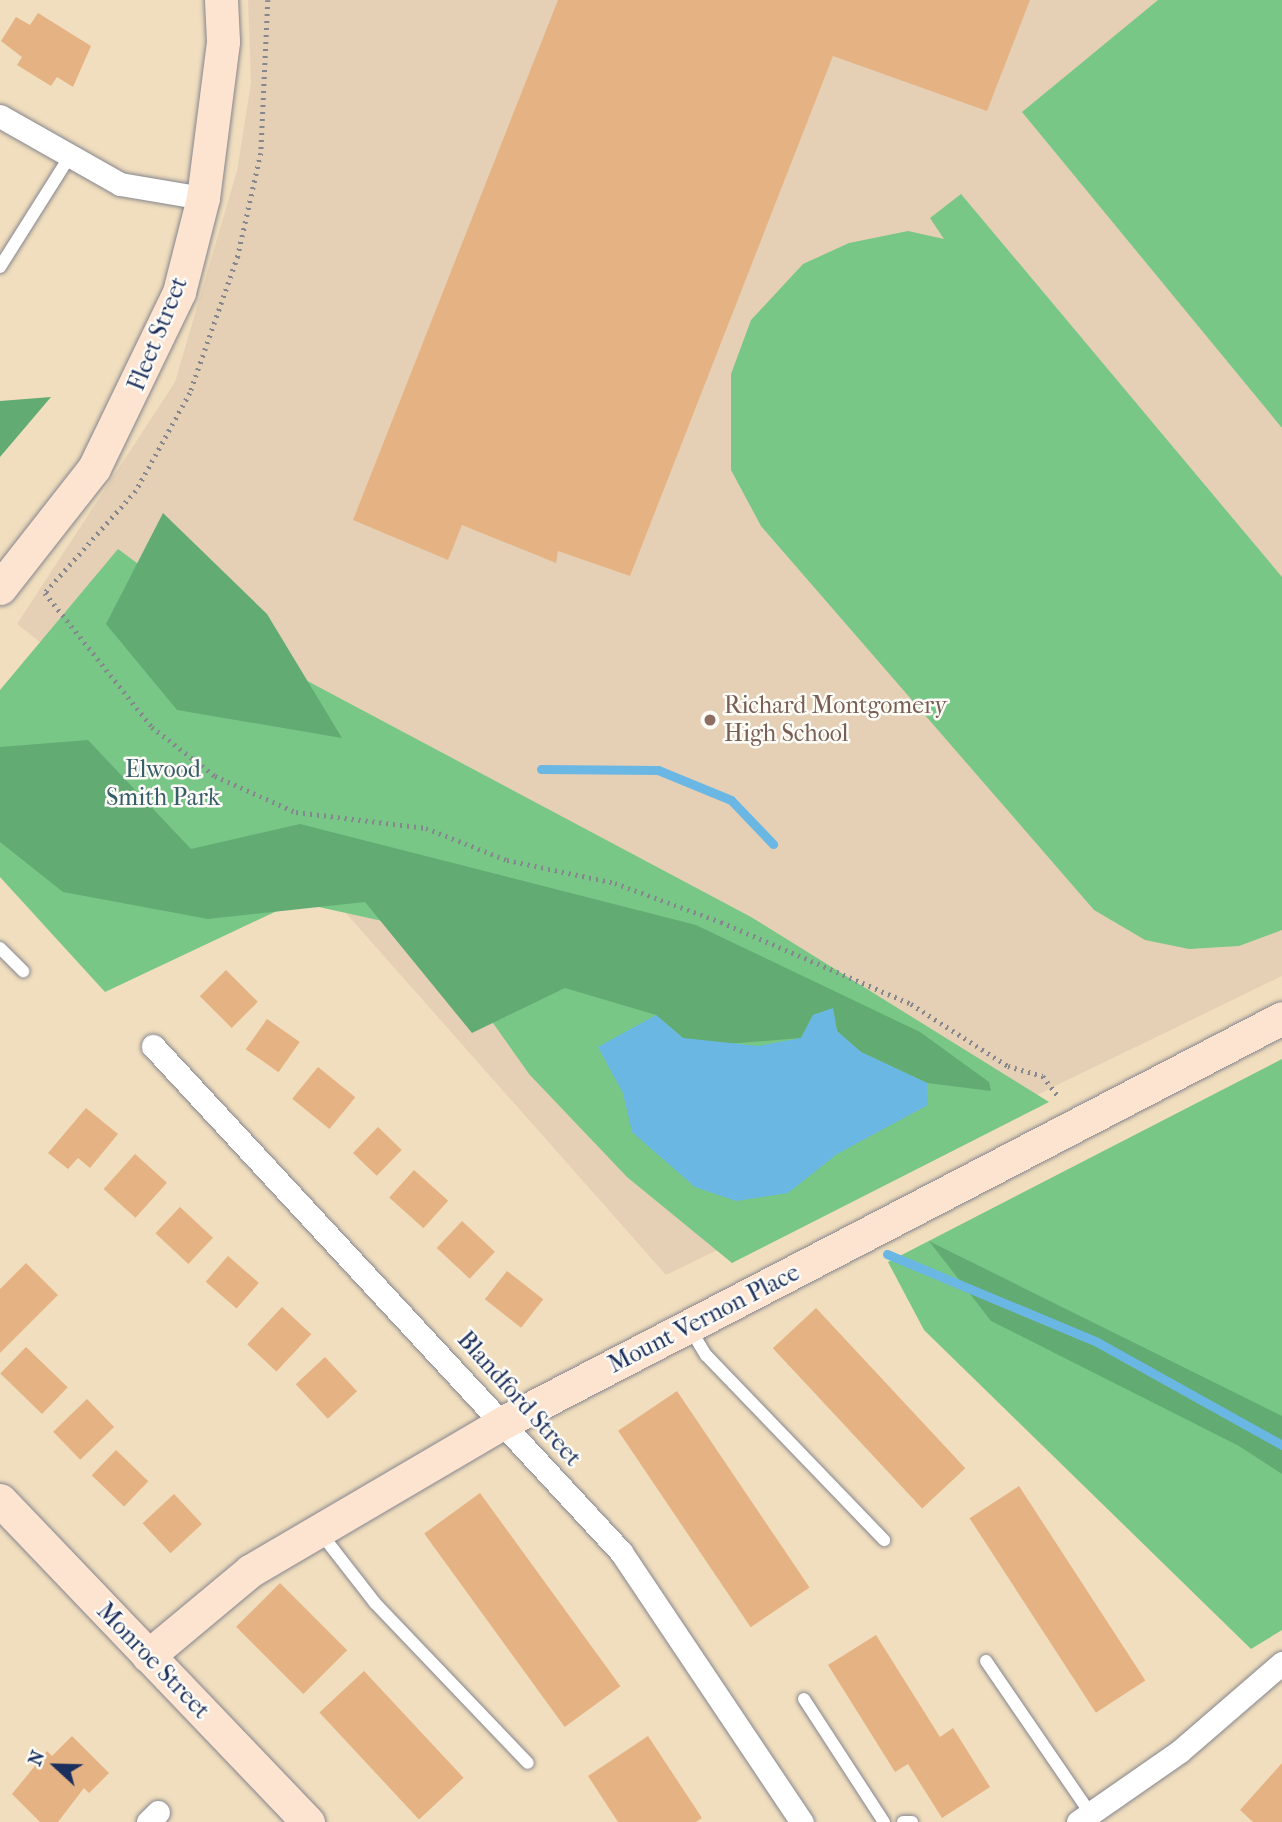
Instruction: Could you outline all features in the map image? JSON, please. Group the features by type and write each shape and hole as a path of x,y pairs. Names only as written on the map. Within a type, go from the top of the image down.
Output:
{"street":[{"name":"Fleet Street","path":"0,588 94,468 131,402 179,292 203,198 223,41 221,0"},
{"path":"0,116 68,159 120,184 203,198"},
{"name":"Mount Vernon Place","path":"148,1656 250,1571 506,1421 1282,1018"},
{"name":"Blandford Street","path":"153,1046 506,1421 621,1552 802,1822"},
{"name":"Monroe Street","path":"0,1500 308,1822"},
{"path":"1084,1818 1180,1751 1282,1663"}],"lane":[{"path":"0,267 68,159"},
{"path":"0,948 23,971"},
{"path":"689,1326 706,1354 884,1540"},
{"path":"318,1531 375,1602 528,1763"},
{"path":"986,1661 1084,1818"},
{"path":"804,1699 884,1822"},
{"path":"903,1822 912,1822"}],"path":[{"path":"268,0 261,153 238,256 207,348 136,491 45,593 152,727 215,776 296,812 426,828 507,860 615,883 721,922 911,1004 1008,1066 1043,1076 1059,1097"}],"shaded area":[{"name":"Richard Montgomery High School","path":"248,0 1282,0 1282,976 666,1275 260,816 17,624 175,382 237,171 251,83"}],"green space":[{"path":"1158,0 1282,0 1282,428 1022,112"},
{"path":"961,194 1282,577 1282,930 1239,946 1189,949 1145,940 1094,910 761,526 731,470 731,374 751,320 803,264 849,243 908,231 944,239 930,218"},
{"path":"51,397 0,457 0,401"},
{"path":"163,513 267,614 342,738 177,710 106,624"},
{"name":"Elwood Smith Park","path":"118,549 268,660 751,917 1049,1102 732,1263 627,1177 529,1074 428,931 296,902 105,992 0,877 0,690"},
{"path":"88,740 191,849 300,824 696,925 920,1032 989,1082 991,1091 927,1083 861,1052 837,1031 833,1009 813,1015 801,1038 714,1045 683,1038 656,1015 565,988 472,1033 365,902 208,919 63,892 0,842 0,747"},
{"path":"1282,1059 1282,1630 1251,1649 924,1330 888,1262"},
{"path":"929,1241 1282,1416 1282,1474 1239,1446 991,1321"}],"water":[{"path":"833,1008 837,1031 861,1052 927,1083 928,1105 837,1154 788,1193 736,1201 695,1187 632,1132 623,1093 598,1047 656,1015 683,1038 758,1046 801,1038 813,1015"}],"building":[{"path":"558,0 1030,0 987,111 833,56 630,576 558,551 556,563 462,525 448,560 353,520"},
{"path":"38,13 91,46 73,87 57,77 51,86 17,65 22,57 1,41 16,17 30,25"},
{"path":"226,970 258,1002 232,1028 200,996"},
{"path":"267,1019 300,1042 279,1072 246,1049"},
{"path":"318,1067 355,1097 330,1129 292,1099"},
{"path":"86,1108 118,1134 90,1168 78,1158 68,1169 48,1153"},
{"path":"378,1127 402,1150 377,1176 353,1153"},
{"path":"135,1154 167,1183 136,1218 104,1189"},
{"path":"414,1170 448,1201 423,1228 389,1197"},
{"path":"180,1207 213,1238 188,1264 155,1233"},
{"path":"462,1221 495,1252 470,1279 437,1248"},
{"path":"228,1256 259,1283 237,1309 206,1282"},
{"path":"26,1263 58,1295 0,1353 0,1289"},
{"path":"507,1271 543,1299 521,1328 485,1299"},
{"path":"282,1307 311,1334 276,1372 247,1344"},
{"path":"816,1308 965,1468 922,1508 773,1348"},
{"path":"26,1347 68,1387 42,1414 0,1374"},
{"path":"325,1357 357,1391 328,1419 296,1384"},
{"path":"677,1391 810,1587 751,1627 618,1431"},
{"path":"87,1399 114,1427 80,1460 53,1432"},
{"path":"116,1450 148,1481 124,1506 92,1475"},
{"path":"1019,1486 1145,1681 1096,1713 970,1518"},
{"path":"480,1493 620,1686 565,1727 424,1534"},
{"path":"174,1494 202,1524 171,1553 143,1523"},
{"path":"280,1583 347,1650 303,1694 236,1627"},
{"path":"876,1635 940,1737 953,1728 990,1787 942,1818 908,1764 895,1772 828,1665"},
{"path":"364,1671 464,1778 419,1819 319,1713"},
{"path":"72,1736 109,1773 89,1793 84,1788 58,1822 40,1822 12,1794 47,1751 52,1756"},
{"path":"648,1736 702,1818 696,1822 618,1822 588,1776"},
{"path":"1282,1763 1282,1822 1253,1822 1240,1810"}],"waterway":[{"path":"541,769 658,770 731,800 773,844"},
{"path":"887,1254 1097,1342 1282,1445"}],"place":[{"name":"Richard Montgomery High School","path":"710,720"}]}
